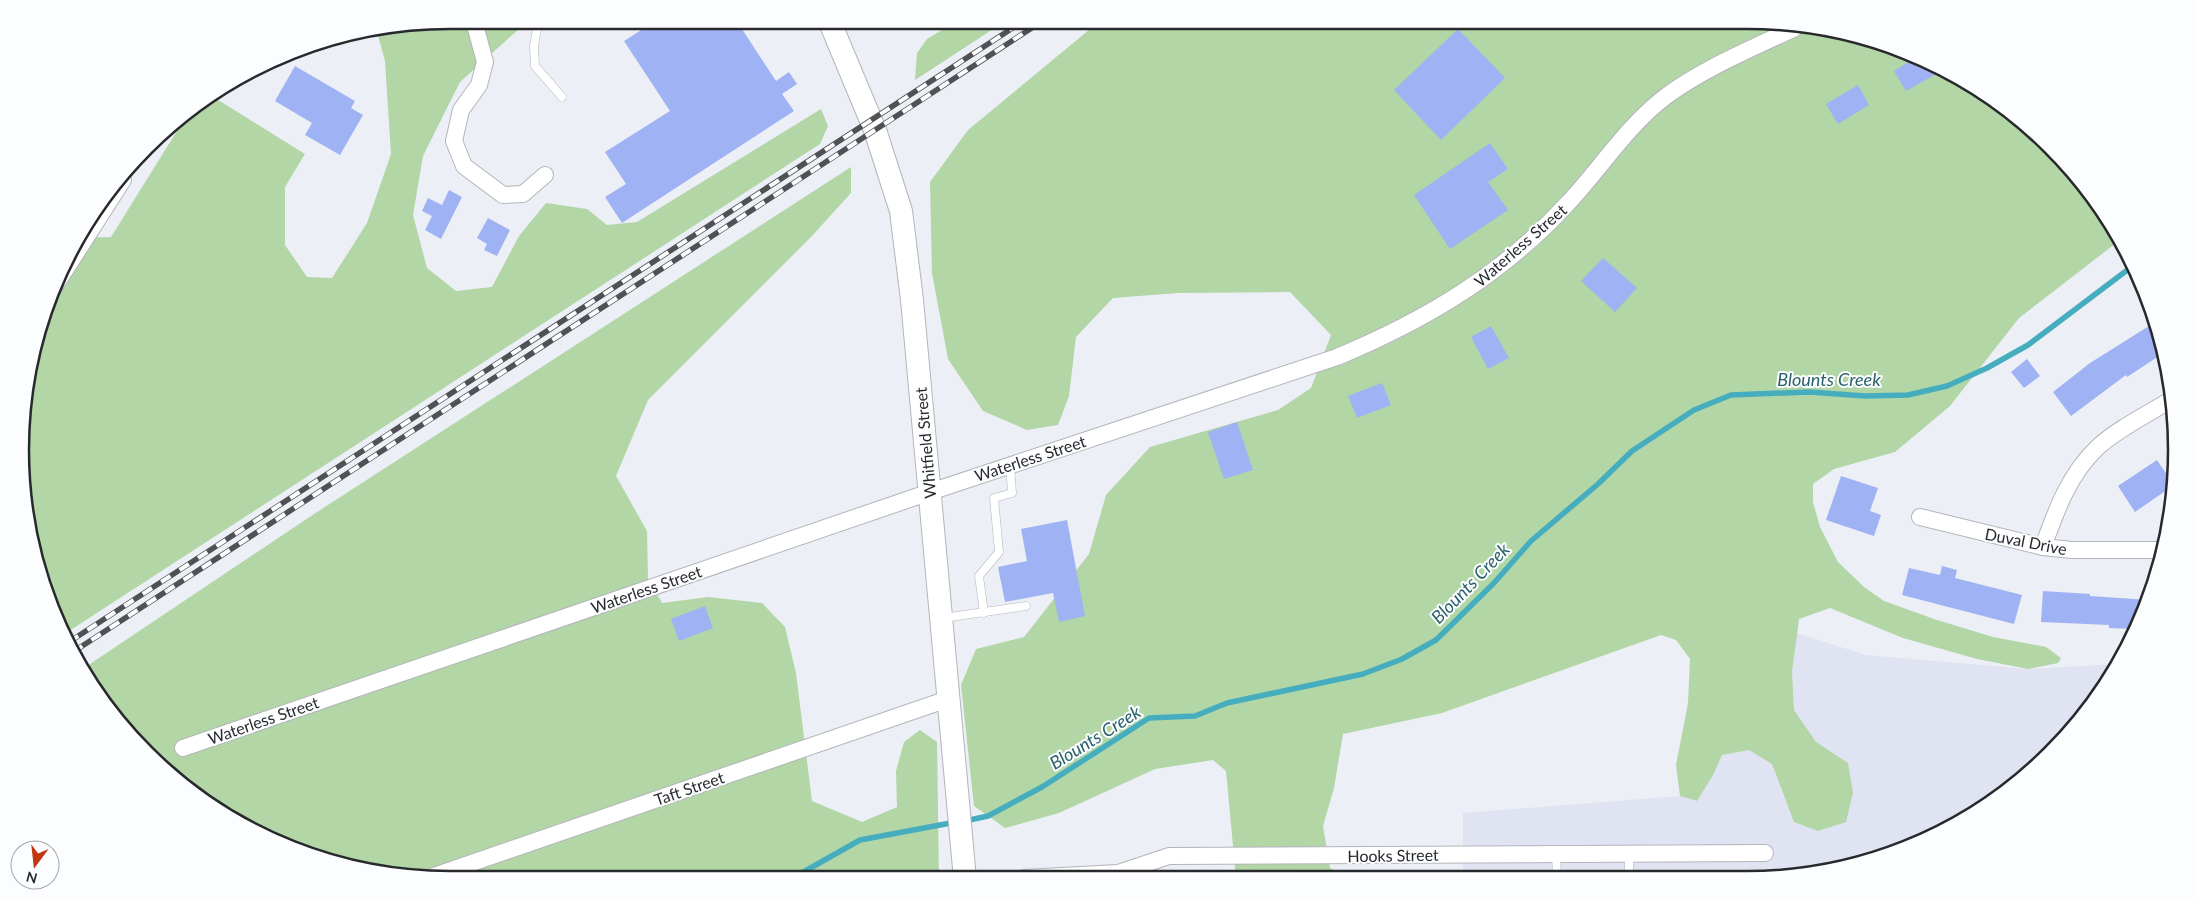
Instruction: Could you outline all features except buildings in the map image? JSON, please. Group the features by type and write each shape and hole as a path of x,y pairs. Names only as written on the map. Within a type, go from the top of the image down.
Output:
{"main road":[{"name":"Whitfield Street","path":"833,29 875,130 900,211 912,300 964,871"}],"street":[{"path":"473,29 485,62 479,85 461,110 454,141 464,166 503,195 523,194 545,175"},
{"name":"Waterless Street","path":"183,748 930,492 1337,357 1382,338 1422,318 1464,293 1493,272 1537,235 1568,203 1640,118 1665,97 1709,70 1789,31"},
{"path":"2043,547 2056,510 2070,482 2098,447 2166,403"},
{"name":"Duval Drive","path":"1920,517 2043,547 2072,550 2156,550"},
{"name":"Taft Street","path":"449,871 948,699"},
{"name":"Hooks Street","path":"1124,871 1169,856 1765,853"}],"lane":[{"path":"538,29 534,46 535,66 562,97"},
{"path":"984,612 979,576 998,552 994,498 1012,492 1010,465"},
{"path":"941,619 1026,606"},
{"path":"1629,853 1629,871"},
{"path":"1556,854 1557,871"}],"shaded area":[{"path":"1769,624 1866,655 2028,669 2110,664 2064,728 2025,767 1958,815 1933,828 1882,849 1829,863 1775,870 1463,871 1463,813 1680,796 1697,801"}],"green space":[{"path":"519,29 460,82 423,156 413,215 427,268 456,291 492,287 519,236 546,203 587,209 607,225 637,222 821,109 828,126 820,144 70,631 51,585 37,532 30,478 30,422 32,395 43,341 61,289 85,239 111,237 179,128 217,99 305,154 285,187 285,245 307,277 332,278 367,223 391,154 385,61 378,35 422,30"},
{"path":"943,29 993,29 915,80 917,53 927,39"},
{"path":"1090,29 1775,30 1802,32 1856,43 1882,51 1933,72 1981,100 2025,133 2064,172 2097,216 2115,244 2019,318 1950,406 1895,452 1834,469 1813,484 1813,502 1820,527 1838,562 1864,587 1884,601 1993,637 2046,647 2061,658 2058,663 2028,669 1977,659 1903,638 1830,608 1799,619 1792,672 1794,710 1816,742 1848,763 1853,793 1846,822 1818,831 1794,822 1772,764 1749,750 1722,755 1713,775 1697,801 1680,796 1676,765 1688,703 1690,659 1676,640 1661,635 1442,713 1343,734 1334,788 1323,826 1330,868 1337,871 1235,871 1226,771 1213,760 1155,769 1059,813 1005,828 974,806 961,685 976,649 1024,637 1089,554 1106,495 1150,447 1278,410 1311,388 1331,335 1290,292 1178,293 1113,298 1076,337 1069,396 1058,425 1027,430 983,411 948,359 932,273 930,182 968,130"},
{"path":"851,167 851,193 811,237 648,400 616,476 647,531 648,578 662,603 708,597 762,603 785,627 796,673 812,801 862,822 897,807 896,771 904,742 920,730 937,742 939,871 450,871 395,868 341,857 315,849 264,828 239,815 194,784 152,748 133,728 88,665 314,514"}],"waterway":[{"name":"Blounts Creek","path":"965,821 988,816 1042,787 1149,718 1195,716 1227,703 1363,674 1402,659 1436,640 1494,583 1531,541 1598,484 1632,451 1694,410 1731,395 1809,392 1865,396 1908,395 1947,386 1987,368 2028,345 2128,270"},
{"name":"Blounts Creek","path":"805,871 860,840 956,822"}],"railway":[{"path":"74,639 1011,29"},
{"path":"78,648 1030,29"}]}
